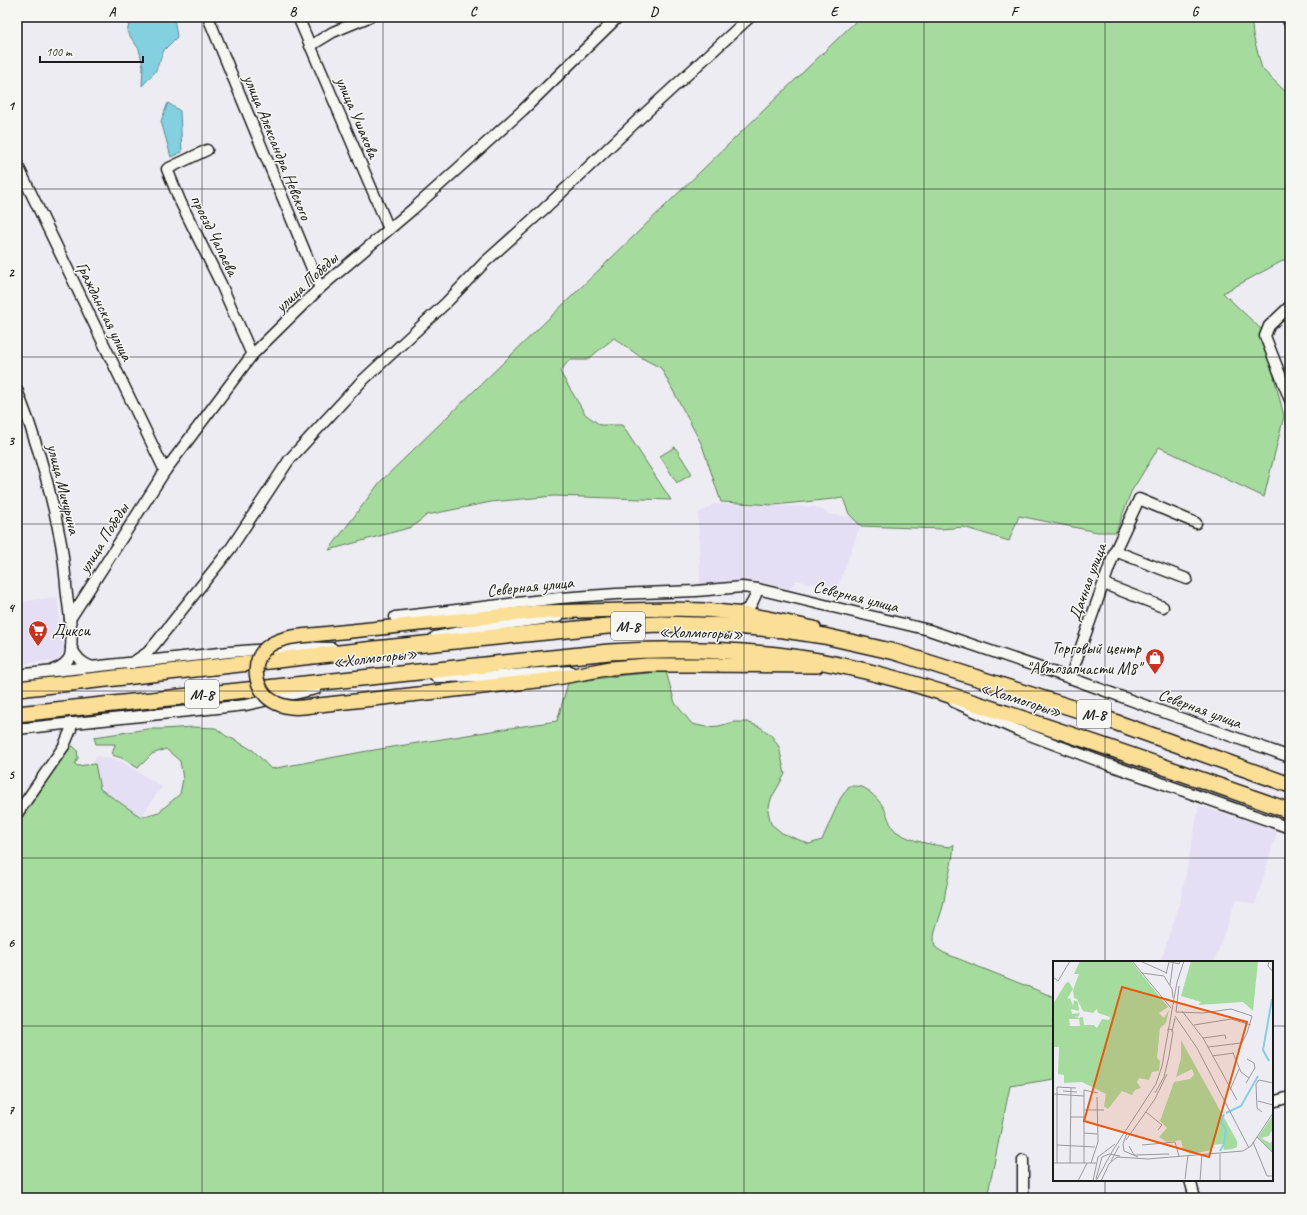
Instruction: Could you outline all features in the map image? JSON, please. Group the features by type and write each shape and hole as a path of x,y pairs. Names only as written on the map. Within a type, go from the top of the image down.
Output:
{"highway":[{"name":"«Холмогоры»","path":"17,690 377,649 608,626 668,624 733,626 784,630 824,636 902,654 1098,716 1290,785"},
{"name":"«Холмогоры»","path":"17,714 563,656 656,649 701,649 793,657 842,666 918,685 1090,741 1290,811"}],"main road":[{"path":"1289,17 1290,21"},
{"path":"842,666 647,665 611,668 546,680 300,707 289,707 277,704 268,698 261,690 257,679 256,668 258,659 262,652 280,640 290,637 538,612 670,609 705,610 768,618 824,631 872,646"}],"street":[{"name":"улица Александра Невского","path":"208,17 320,288"},
{"name":"улица Ушакова","path":"298,17 389,229"},
{"path":"310,46 333,32 369,17"},
{"name":"улица Победы","path":"70,619 165,471 252,355 320,288 523,110 618,17"},
{"path":"132,663 146,653 155,644 231,548 289,460 361,382 446,302 484,262 543,210 639,118 750,17"},
{"name":"проезд Чапаева","path":"207,150 167,169 180,201 221,284 252,355"},
{"name":"Гражданская улица","path":"17,164 165,471"},
{"path":"1290,306 1269,326 1265,336 1290,400"},
{"name":"улица Мичурина","path":"17,390 30,422 45,471 60,539 70,619 71,647 69,657 65,664 50,671"},
{"name":"Дачная улица","path":"1070,678 1115,551 1139,499 1196,523"},
{"path":"1115,551 1187,579"},
{"path":"1104,584 1164,608"},
{"name":"Северная улица","path":"395,617 560,598 696,591 742,587 758,589 929,630 1070,678 1290,757"},
{"path":"735,614 745,611 752,604 758,589"},
{"path":"758,589 759,607 762,614 768,618"},
{"path":"17,676 163,659 293,647 377,649 490,626 599,611"},
{"path":"155,644 155,652 163,659"},
{"path":"71,647 78,659 83,664 92,667"},
{"path":"386,674 430,677 496,676 611,668"},
{"path":"17,729 246,705 369,676"},
{"path":"918,685 967,709 1020,731 1107,764 1290,828"},
{"path":"17,814 64,746 71,729 71,723"},
{"path":"1273,1102 1290,1097"},
{"path":"1023,1160 1023,1198"},
{"path":"1190,1181 1195,1198"}],"shaded area":[{"path":"713,504 816,507 829,514 859,518 859,529 837,590 796,580 788,590 758,581 704,585 700,584 698,513 707,509"},
{"path":"57,597 64,652 58,660 17,665 17,602"},
{"path":"97,756 121,761 162,787 141,817 100,789 94,760"},
{"path":"1199,806 1257,824 1277,832 1255,905 1236,899 1214,961 1160,961 1180,903"}],"green space":[{"path":"860,17 1251,17 1253,35 1262,69 1290,96 1290,257 1223,293 1262,330 1284,416 1264,497 1159,447 1131,492 1116,532 1097,532 1019,516 1009,541 963,527 942,529 861,526 849,514 843,498 774,505 721,502 702,445 661,368 642,358 614,338 587,360 569,360 560,372 585,414 600,425 622,425 671,500 554,496 491,502 427,515 412,527 329,550 380,482"},
{"path":"675,447 692,474 677,483 660,456"},
{"path":"666,672 675,703 692,724 706,727 719,726 733,722 747,722 760,727 771,735 779,747 785,774 771,799 768,811 771,824 782,833 809,844 822,840 840,799 849,786 856,786 864,788 877,799 884,808 892,827 897,832 916,841 930,844 950,847 954,844 944,903 934,936 935,947 944,953 1053,997 1053,1079 1010,1086 987,1198 17,1198 17,823 49,778 68,747 73,746 77,750 78,758 75,764 77,766 95,764 100,789 141,817 159,812 180,794 183,779 180,761 166,749 152,754 138,768 122,758 112,755 115,744 96,744 94,737 148,729 193,727 216,728 226,736 254,751 271,769 362,752 557,721 568,683 624,675"}],"water":[{"path":"131,17 174,17 177,37 164,50 155,72 142,86 143,66 139,49 127,32"},
{"path":"168,103 180,111 182,152 171,157 161,121"}],"place":[{"name":"Дикси","path":"38,647"},
{"name":"Торговый центр \"Автозапчасти М8\"","path":"1155,675"}]}
